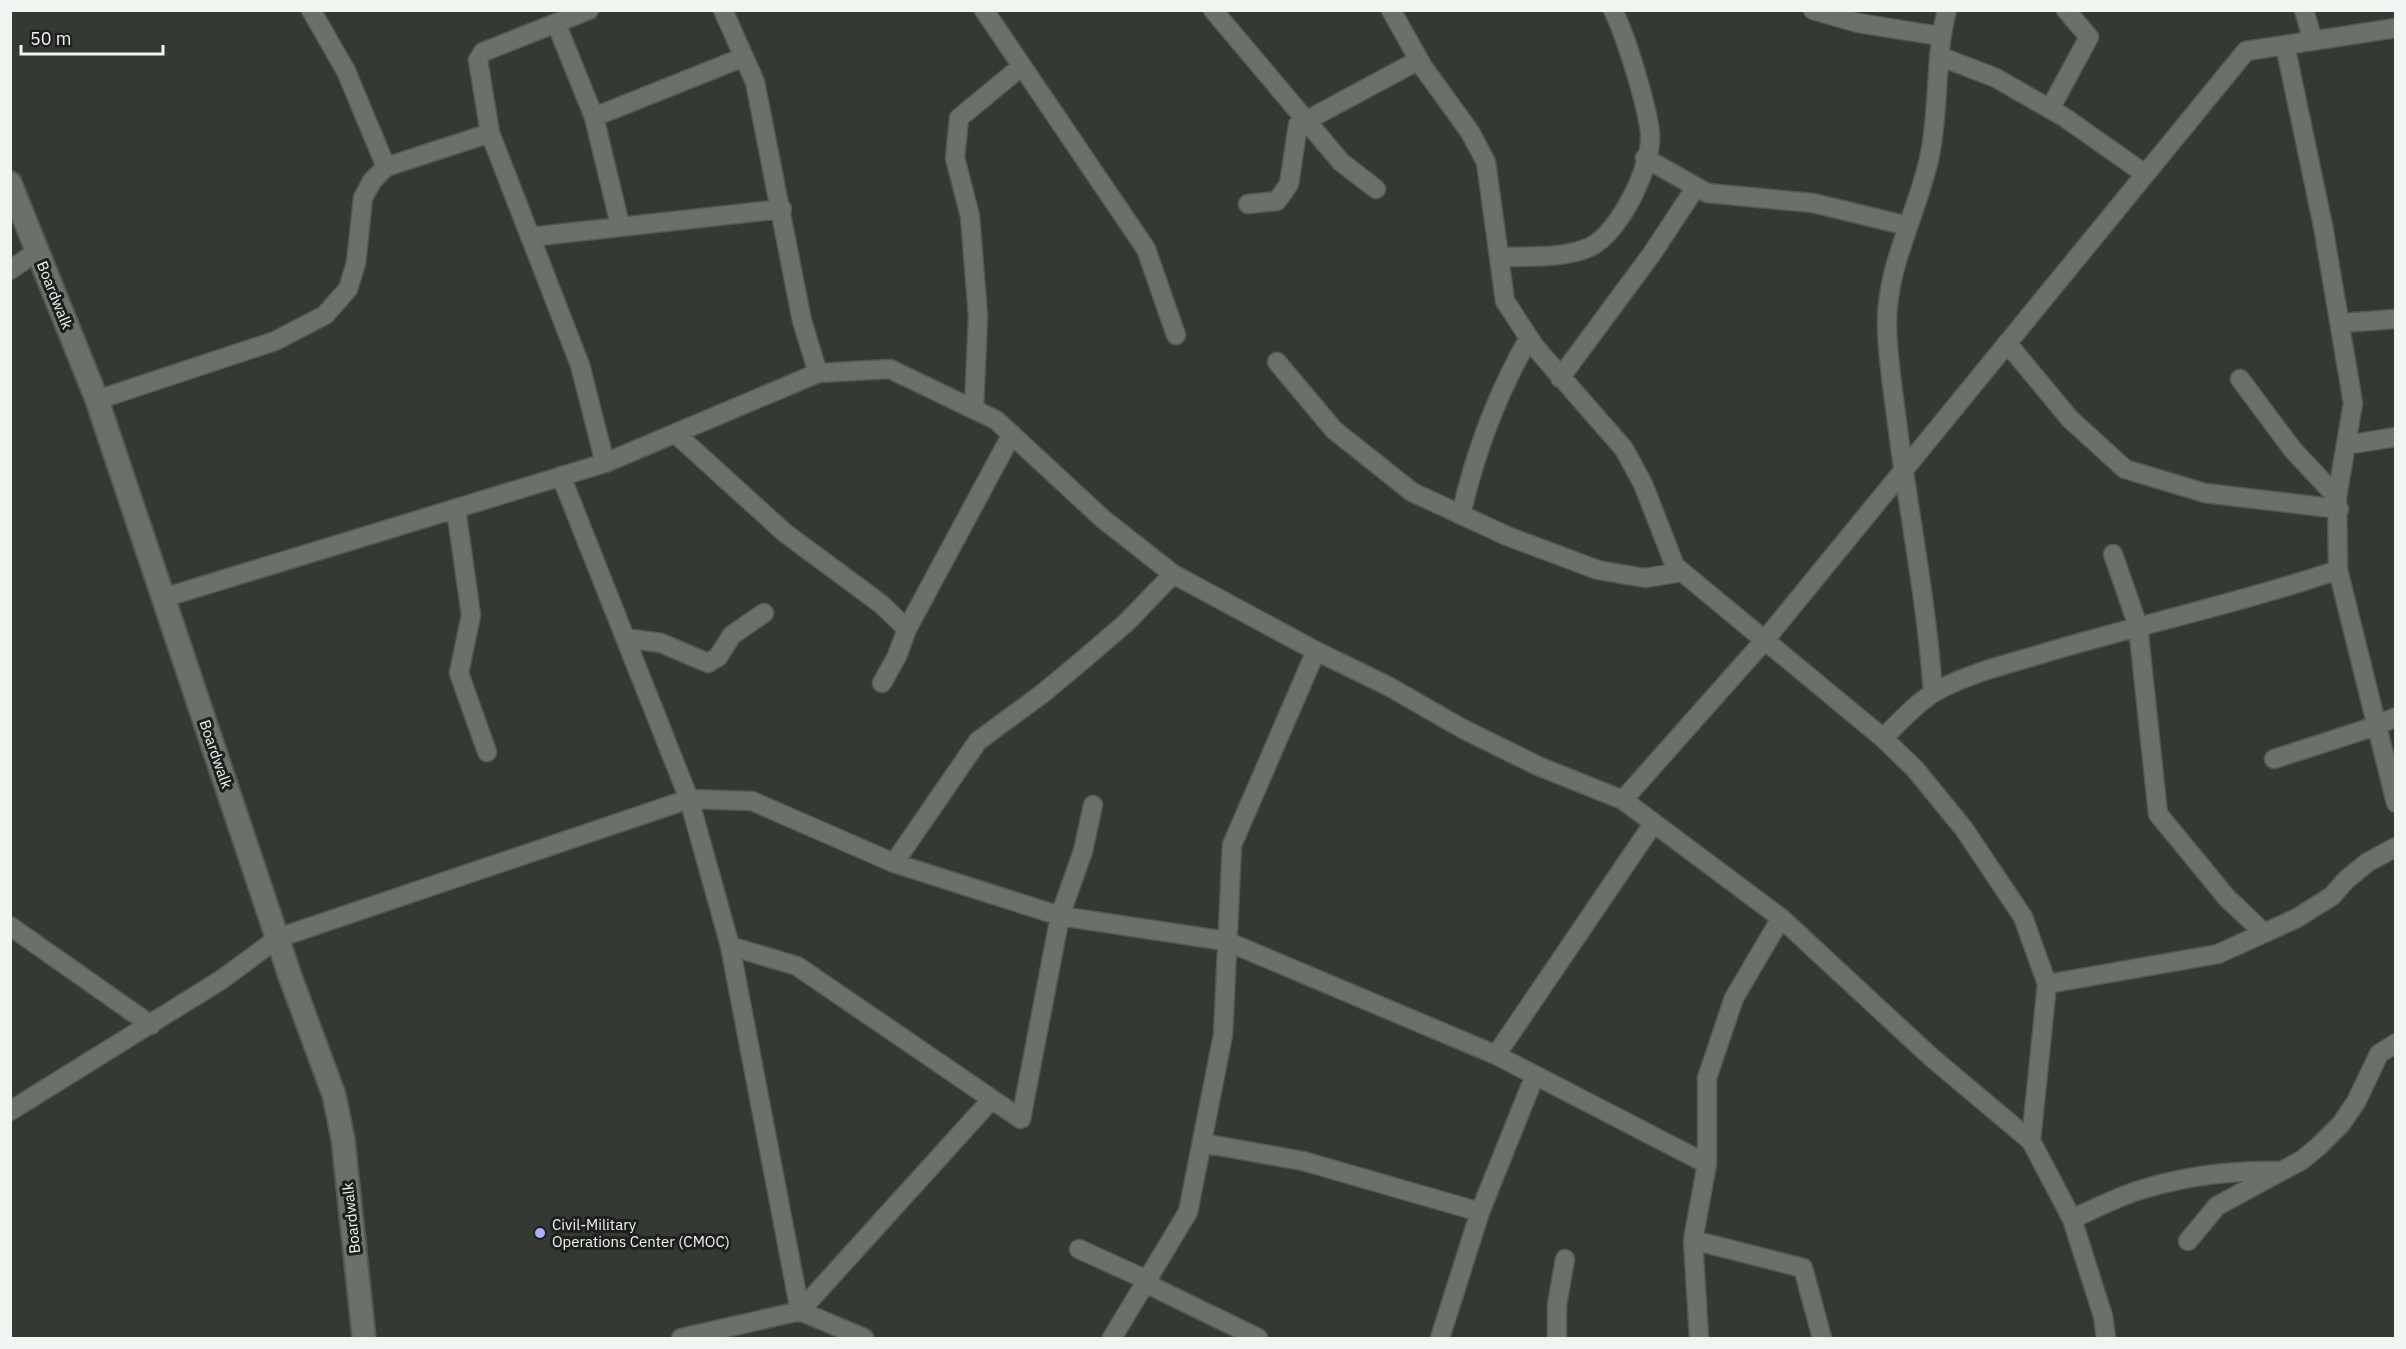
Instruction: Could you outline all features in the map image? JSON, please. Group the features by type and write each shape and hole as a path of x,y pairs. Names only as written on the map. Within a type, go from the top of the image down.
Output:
{"street":[{"path":"311,10 346,71 386,167"},
{"path":"589,10 483,52 478,60 490,133 580,365 605,463"},
{"path":"723,10 755,82 782,209 802,321 818,373"},
{"path":"984,10 1146,249 1176,335"},
{"path":"1213,10 1341,162 1376,189"},
{"path":"1391,10 1419,60 1470,132 1485,162 1505,301 1529,338 1560,378 1624,449 1643,484 1675,566 1883,738 1915,769 1964,829 2023,917 2047,984 2031,1141"},
{"path":"1500,257 1545,256 1592,246 1610,232 1629,206 1650,135 1637,82 1613,10"},
{"path":"1813,10 1858,23 1940,36"},
{"path":"1933,693 1928,617 1904,470 1889,359 1887,320 1908,226 1929,159 1940,36 1947,10"},
{"path":"2050,109 2089,37 2066,10"},
{"path":"2304,10 2313,41"},
{"path":"556,23 594,117 620,225"},
{"path":"1623,800 1764,641 2246,51 2396,28"},
{"path":"2285,45 2341,323 2354,403 2338,503 2338,570 2396,803"},
{"path":"1938,56 1996,78 2050,109 2145,174"},
{"path":"594,117 744,57"},
{"path":"1248,204 1277,201 1289,184 1298,125 1419,60"},
{"path":"974,409 978,316 970,216 955,158 959,118 1022,66"},
{"path":"97,400 275,340 325,315 348,289 356,263 363,198 372,181 386,167 490,133"},
{"path":"1645,158 1707,193 1813,203 1908,226"},
{"name":"Boardwalk","path":"10,183 97,400 303,1015 327,1073 340,1117 364,1338"},
{"path":"1560,378 1651,255 1696,187"},
{"path":"530,237 620,225 782,209"},
{"path":"10,270 38,251"},
{"path":"2341,323 2396,319"},
{"path":"1461,515 1471,470 1504,381 1529,338"},
{"path":"2007,343 2070,419 2124,469 2205,493 2338,503"},
{"path":"1277,362 1334,430 1412,492 1507,536 1598,570 1645,578 1682,572"},
{"path":"163,598 605,463 818,373 890,369 996,420 1103,519 1173,574 1316,651 1388,686 1463,729 1538,766 1623,800 1781,918 1931,1057 2031,1141 2072,1219 2103,1316 2106,1338"},
{"path":"2240,380 2293,450 2338,503"},
{"path":"676,434 785,533 881,603 907,629"},
{"path":"882,683 897,656 907,629 1012,434"},
{"path":"2346,445 2396,437"},
{"path":"561,476 689,799 730,946 800,1311"},
{"path":"456,509 471,615 459,673 487,752"},
{"path":"2112,554 2138,626 2158,814 2227,898 2264,933"},
{"path":"1883,738 1933,693 1974,675 2138,626 2204,611 2338,570"},
{"path":"894,863 978,741 1042,694 1092,652 1126,622 1173,574"},
{"path":"625,638 662,644 708,663 718,657 732,635 764,613"},
{"path":"1112,1338 1188,1212 1223,1035 1232,845 1316,651"},
{"path":"2274,759 2376,726 2396,717"},
{"path":"10,1111 221,980 278,938 689,799 752,801 894,863 1060,916 1226,941 1496,1055 1707,1164"},
{"path":"730,946 797,966 1021,1119 1060,916 1083,851 1093,805"},
{"path":"1496,1055 1653,824"},
{"path":"2047,984 2217,954 2297,918 2332,896 2346,880 2368,862 2396,847"},
{"path":"1699,1338 1693,1240 1707,1164 1707,1078 1734,998 1781,918"},
{"path":"10,926 151,1025"},
{"path":"2188,1241 2217,1206 2302,1160 2341,1124 2356,1102 2379,1054 2396,1043"},
{"path":"1440,1338 1480,1212 1534,1075"},
{"path":"681,1338 711,1336 800,1311 992,1098"},
{"path":"1202,1143 1303,1161 1480,1212"},
{"path":"2072,1219 2139,1190 2189,1177 2237,1170 2282,1171"},
{"path":"1693,1240 1803,1268 1822,1338"},
{"path":"1079,1249 1258,1338"},
{"path":"1557,1338 1557,1305 1565,1259"},
{"path":"800,1311 864,1338"}],"place":[{"name":"Civil-Military Operations Center (CMOC)","path":"540,1233"}]}
